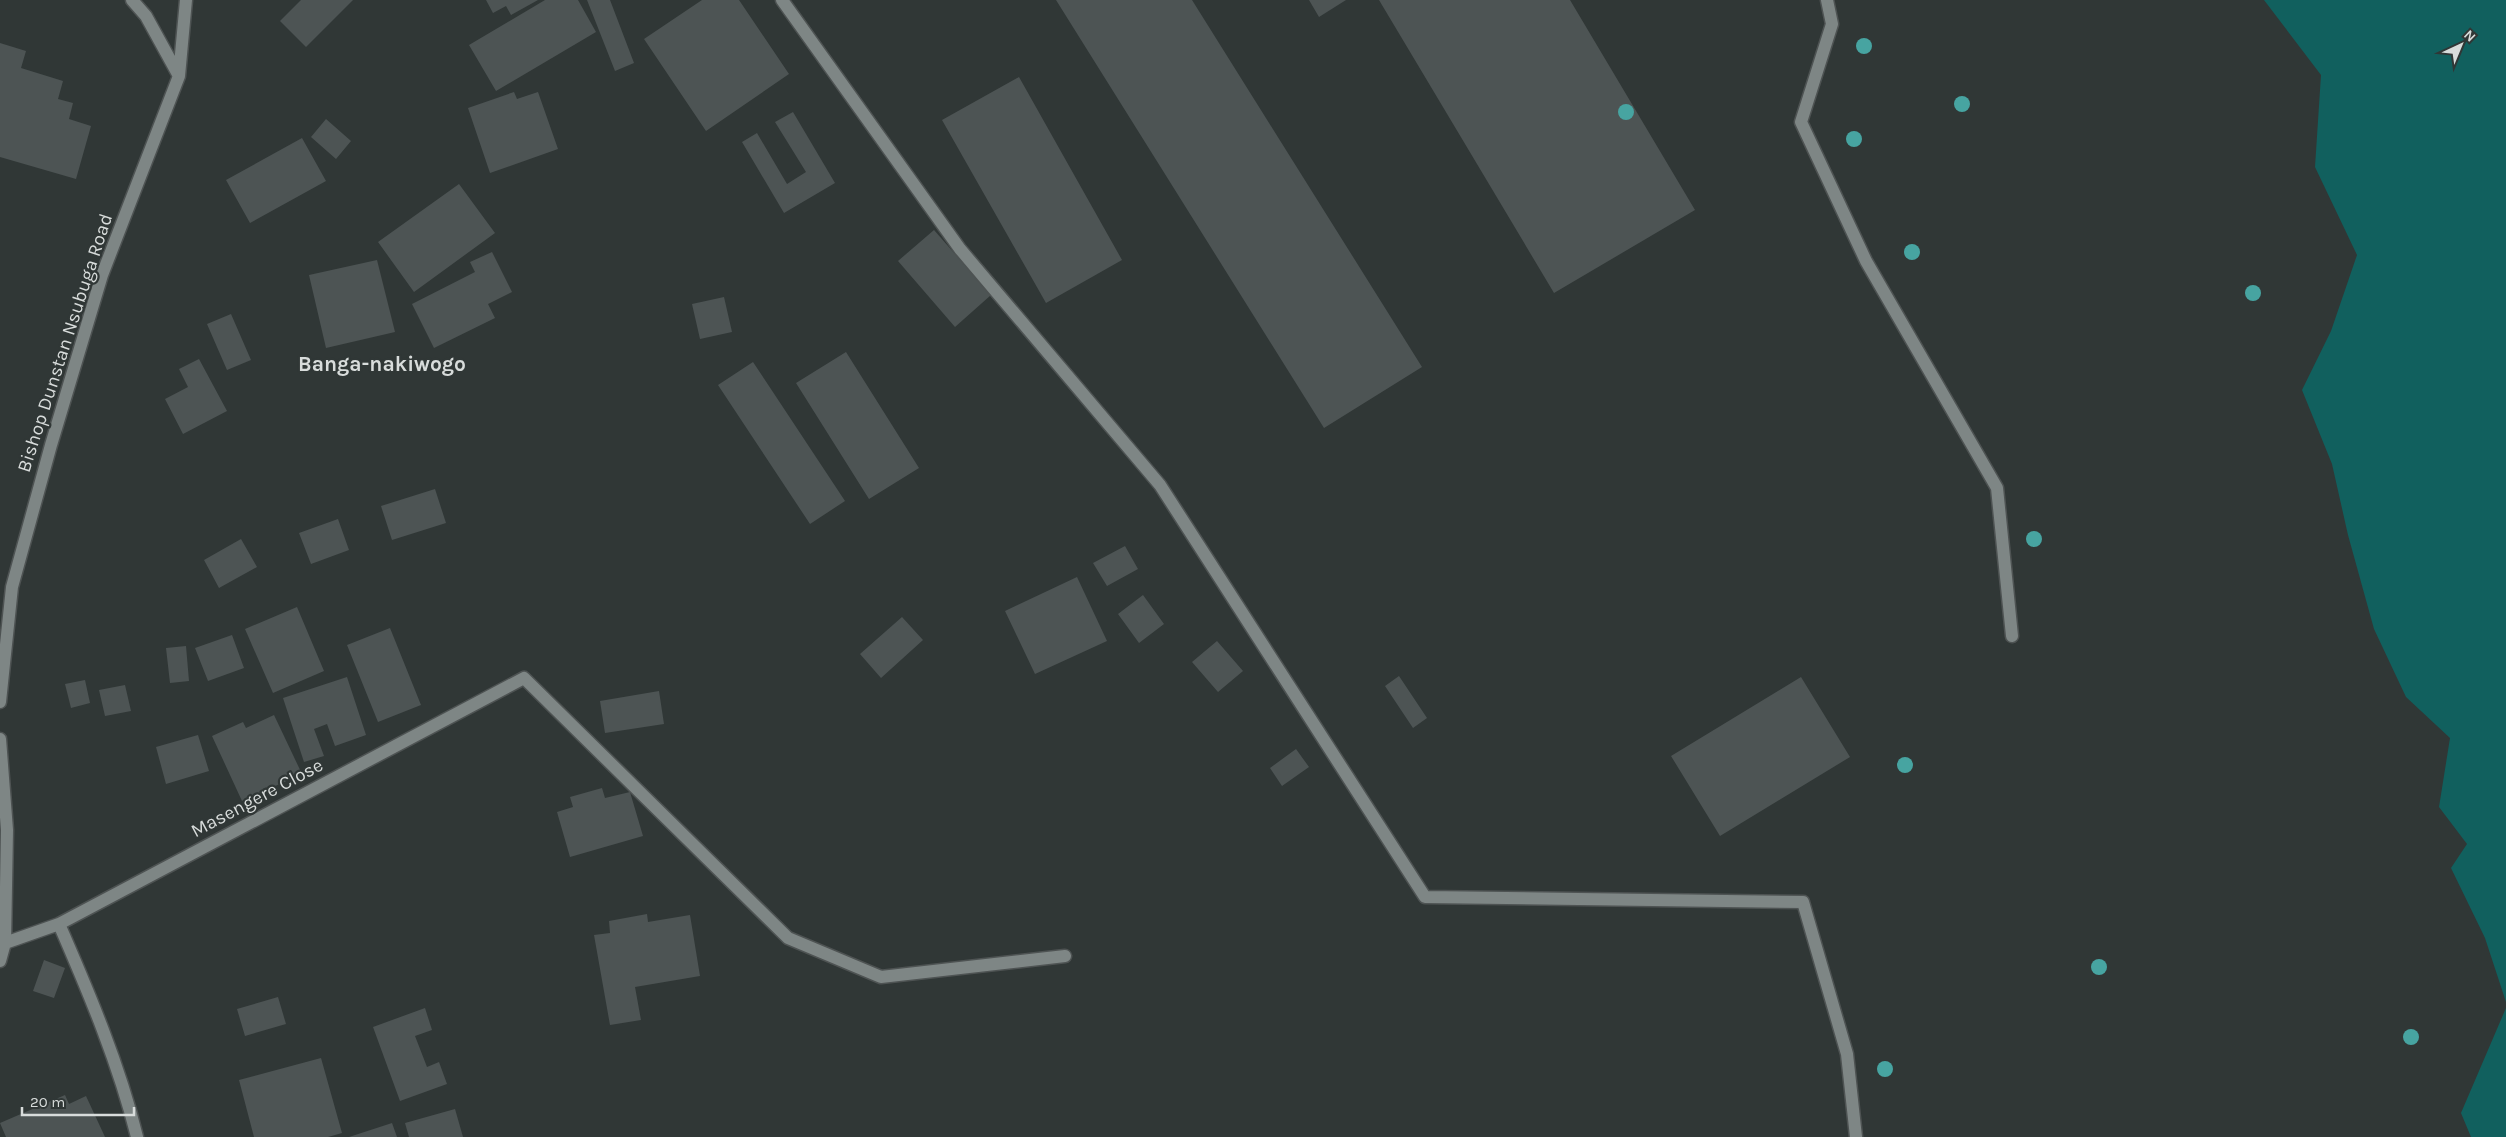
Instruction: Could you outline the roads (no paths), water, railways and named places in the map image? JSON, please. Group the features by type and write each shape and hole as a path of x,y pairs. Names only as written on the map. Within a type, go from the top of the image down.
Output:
{"street":[{"path":"132,0 146,16 179,76"},
{"name":"Bishop Dunstan Nsubuga Road","path":"0,702 12,587 51,445 102,275 179,76 186,0"},
{"path":"782,0 960,249 1160,485 1425,897 1802,902 1847,1054 1856,1137"},
{"path":"1826,0 1832,24 1801,122 1866,261 1998,488 2012,636"},
{"name":"Masengere Close","path":"4,943 59,924 524,678 788,938 881,977 1065,956"},
{"path":"0,739 7,830 4,943 0,961"},
{"path":"59,924 89,994 130,1110 137,1137"}],"district":[{"name":"Banga-nakiwogo","path":"382,364"}]}
